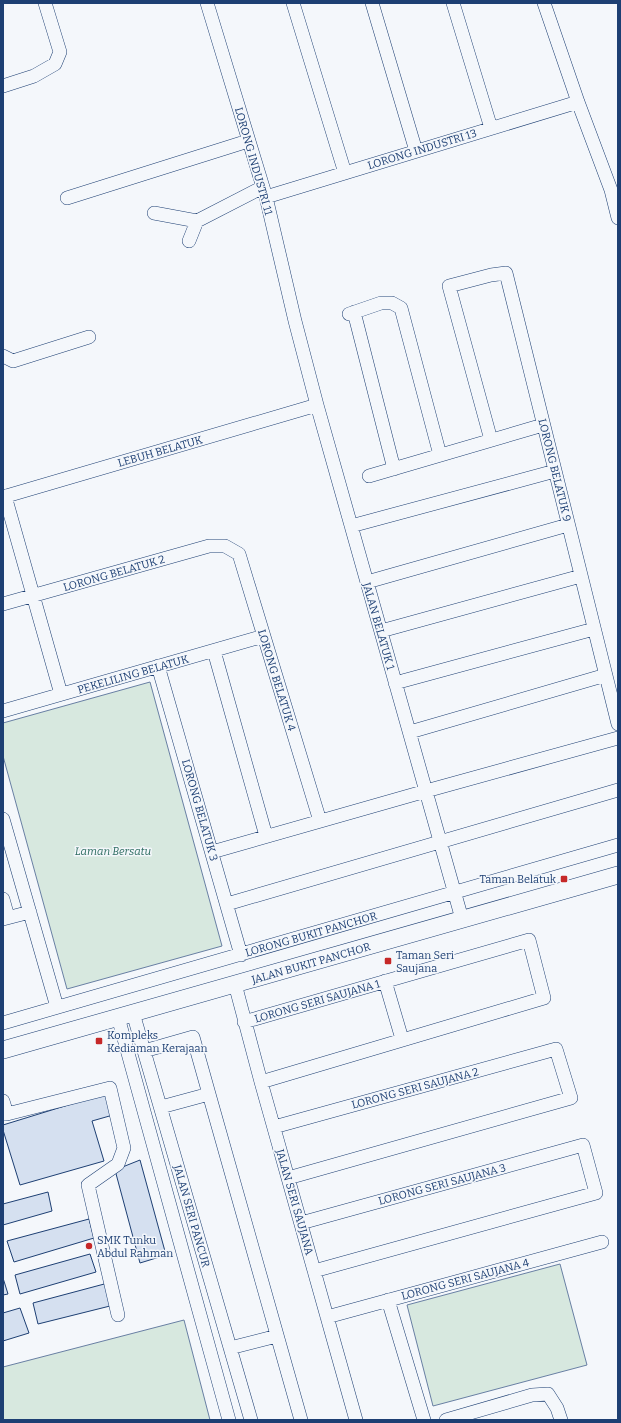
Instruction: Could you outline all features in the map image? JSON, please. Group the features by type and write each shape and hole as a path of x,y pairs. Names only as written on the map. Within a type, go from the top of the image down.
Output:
{"main road":[{"name":"JALAN BUKIT PANCHOR","path":"3,1050 618,875"}],"street":[{"path":"3,86 34,76 55,64 60,52 45,3"},
{"name":"LORONG INDUSTRI 11","path":"208,3 264,192 297,327"},
{"path":"293,3 345,173"},
{"path":"372,3 416,151"},
{"path":"453,3 492,128"},
{"path":"544,3 578,102 611,190 618,218"},
{"name":"LORONG INDUSTRI 13","path":"197,221 264,192 345,173 578,102"},
{"path":"67,198 248,141"},
{"path":"154,213 197,221 189,242"},
{"name":"LORONG BELATUK 9","path":"491,440 449,286 491,275 506,273 618,724"},
{"path":"394,469 352,313 381,303 392,303 401,308 440,455"},
{"name":"JALAN BELATUK 1","path":"297,327 317,405 462,919"},
{"path":"3,356 13,361 89,336"},
{"name":"LEBUH BELATUK","path":"4,496 317,405"},
{"path":"369,476 543,425"},
{"path":"351,526 555,470"},
{"path":"4,496 61,694"},
{"path":"367,582 568,525"},
{"name":"LORONG BELATUK 2","path":"3,604 209,546 225,546"},
{"name":"LORONG BELATUK 4","path":"225,546 239,554 320,821"},
{"path":"381,631 581,576"},
{"path":"395,683 594,629"},
{"name":"PEKELILING BELATUK","path":"3,711 264,636"},
{"path":"214,651 266,836"},
{"name":"LORONG BELATUK 3","path":"158,666 242,954"},
{"path":"410,732 606,675"},
{"path":"212,852 618,738"},
{"path":"227,904 618,790"},
{"path":"3,819 57,1007"},
{"name":"LORONG BUKIT PANCHOR","path":"3,1023 618,845"},
{"path":"3,899 6,918 30,912"},
{"name":"LORONG SERI SAUJANA 1","path":"244,1022 529,940 544,998 402,1039"},
{"path":"261,1082 402,1039 385,981"},
{"name":"JALAN SERI SAUJANA","path":"235,984 244,1022 356,1420"},
{"path":"126,1015 229,1420"},
{"name":"JALAN SERI PANCUR","path":"126,1015 144,1051 251,1420"},
{"path":"144,1051 193,1037 302,1420"},
{"name":"LORONG SERI SAUJANA 2","path":"274,1127 556,1049 571,1098 288,1178"},
{"path":"3,1101 7,1114 110,1088 124,1148 118,1164 88,1185 118,1315"},
{"path":"161,1107 208,1094"},
{"name":"LORONG SERI SAUJANA 3","path":"301,1223 583,1145 596,1193 314,1271"},
{"name":"LORONG SERI SAUJANA 4","path":"327,1317 602,1242"},
{"path":"388,1300 424,1420"},
{"path":"230,1348 277,1336"},
{"path":"446,1420 532,1395 548,1394 557,1408 561,1420"}],"green space":[{"name":"Laman Bersatu","path":"150,682 222,946 67,989 3,756 3,723"},
{"path":"560,1264 587,1365 433,1406 407,1305"},
{"path":"184,1320 210,1420 3,1420 3,1367"}],"building":[{"path":"107,1093 113,1115 92,1121 104,1161 20,1185 3,1130 3,1125"},
{"path":"140,1160 166,1255 140,1263 115,1170"},
{"path":"48,1192 52,1211 3,1225 3,1204"},
{"path":"89,1219 94,1238 14,1262 7,1241"},
{"path":"90,1254 96,1272 20,1294 15,1275"},
{"path":"3,1278 8,1294 3,1295"},
{"path":"108,1283 114,1305 38,1324 33,1303"},
{"path":"20,1308 29,1333 3,1341 3,1313"}],"place":[{"name":"Taman Belatuk","path":"564,879"},
{"name":"Taman Seri Saujana","path":"388,961"},
{"name":"Kompleks Kediaman Kerajaan","path":"99,1041"},
{"name":"SMK Tunku Abdul Rahman","path":"89,1246"}]}
